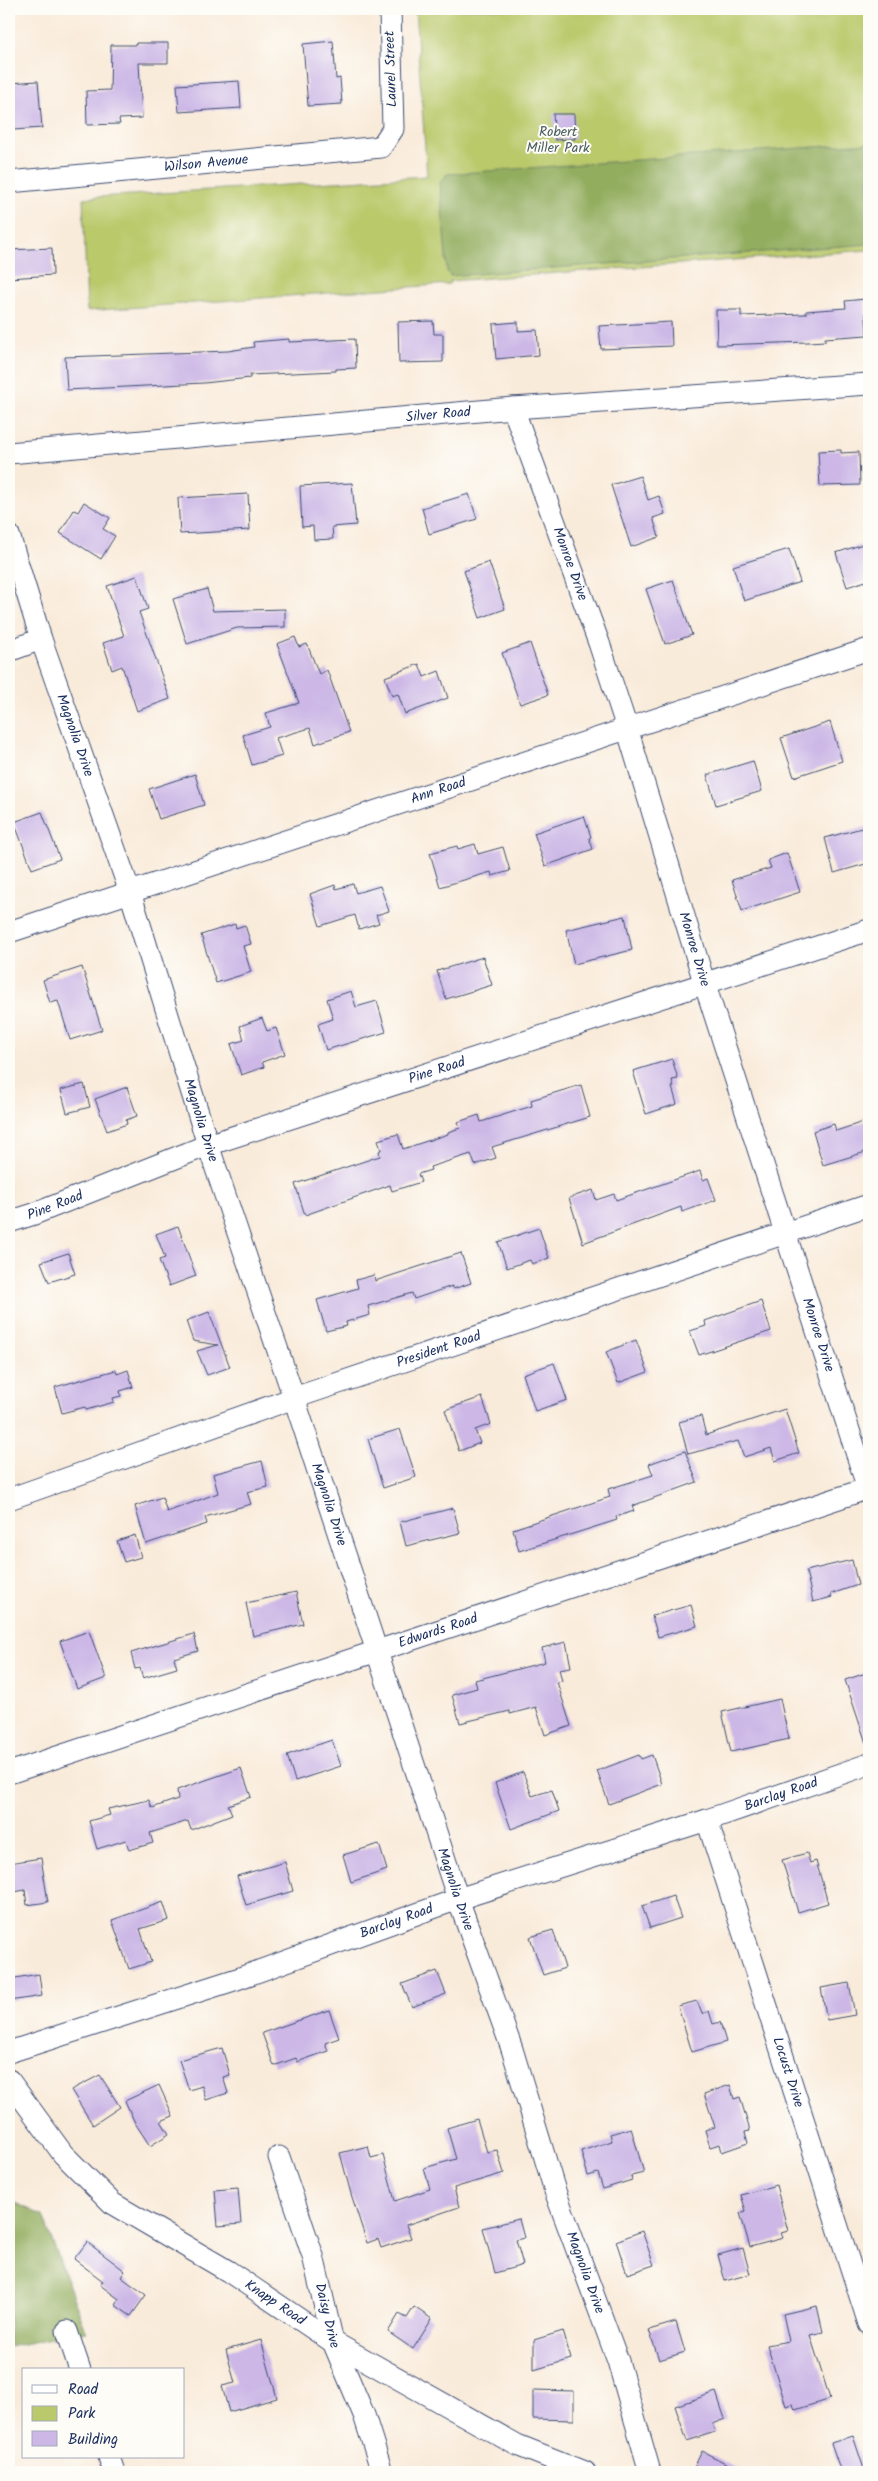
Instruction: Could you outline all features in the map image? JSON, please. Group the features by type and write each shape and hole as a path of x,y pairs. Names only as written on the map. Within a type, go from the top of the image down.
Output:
{"street":[{"name":"Laurel Street","path":"390,9 393,129"},
{"name":"Wilson Avenue","path":"9,182 382,147 393,129"},
{"name":"Silver Road","path":"9,452 512,408 869,384"},
{"name":"Monroe Drive","path":"512,408 599,643 627,728 705,985 869,1490"},
{"name":"Magnolia Drive","path":"9,535 41,639 130,892 208,1145 294,1398 458,1899 512,2049 555,2191 618,2361 650,2472"},
{"path":"9,651 41,639"},
{"name":"Ann Road","path":"9,932 869,649"},
{"name":"Pine Road","path":"9,1222 34,1214 208,1145 705,985 869,930"},
{"name":"President Road","path":"9,1499 294,1398 869,1205"},
{"name":"Edwards Road","path":"9,1773 377,1650 869,1490"},
{"name":"Barclay Road","path":"9,2052 237,1979 458,1899 707,1820 869,1764"},
{"name":"Locust Drive","path":"707,1820 869,2324"},
{"name":"Knapp Road","path":"9,2080 62,2154 112,2203 228,2271 333,2342 517,2445 585,2472"},
{"name":"Daisy Drive","path":"279,2157 313,2256 333,2342 364,2415 382,2472"},
{"path":"67,2331 79,2368"},
{"path":"109,2458 114,2472"}],"green space":[{"name":"Robert Miller Park","path":"415,9 869,9 869,250 450,281 450,284 87,311 83,198 427,176"},
{"path":"869,143 869,244 450,276 447,271 440,182 447,174"},
{"path":"14,2202 43,2216 86,2331 9,2347 9,2203"}],"building":[{"path":"333,41 336,79 340,78 342,104 308,106 303,44"},
{"path":"136,43 168,43 168,63 139,63 142,118 119,119 120,124 87,125 86,91 110,90 111,45 136,45"},
{"path":"38,81 42,128 13,130 12,117 9,117 9,83"},
{"path":"239,81 241,108 179,112 177,85"},
{"path":"553,114 574,114 575,139 555,140"},
{"path":"52,248 53,275 9,278 9,250"},
{"path":"865,299 867,335 825,338 825,341 717,345 716,310 741,310 741,316 806,314 806,311 846,308 845,301"},
{"path":"433,321 434,334 443,334 443,362 399,363 398,322"},
{"path":"518,322 518,331 537,330 539,355 496,359 493,324"},
{"path":"671,322 672,346 601,349 599,326"},
{"path":"289,339 289,342 355,339 356,368 336,369 336,371 250,375 250,378 204,383 67,390 65,357 228,351 254,347 253,342"},
{"path":"841,450 841,453 859,452 860,485 820,486 818,451"},
{"path":"640,476 648,500 659,496 665,514 653,518 659,537 631,547 611,485"},
{"path":"352,483 356,525 332,527 333,539 314,540 313,526 302,527 300,486"},
{"path":"248,494 250,530 180,534 178,498"},
{"path":"469,494 477,519 429,534 422,508"},
{"path":"84,502 110,518 103,529 115,536 101,559 60,533 74,510 78,512"},
{"path":"869,542 869,580 847,587 836,553"},
{"path":"789,549 800,582 744,601 733,566"},
{"path":"489,562 505,609 480,618 464,571"},
{"path":"137,576 148,609 139,612 170,699 137,711 122,666 112,670 103,643 124,636 107,586"},
{"path":"673,580 692,635 665,644 646,589"},
{"path":"207,589 213,611 285,609 285,627 237,628 187,644 173,599"},
{"path":"295,637 299,647 307,644 319,674 327,670 349,732 315,744 310,728 276,738 282,756 252,765 243,735 270,727 266,713 299,703 277,644"},
{"path":"530,643 548,695 520,704 502,653"},
{"path":"419,664 424,677 439,671 448,698 405,714 398,694 392,696 385,677"},
{"path":"830,722 842,761 794,777 781,738"},
{"path":"753,761 762,791 716,805 707,775"},
{"path":"195,774 204,805 159,819 149,789"},
{"path":"42,812 60,859 32,869 14,822"},
{"path":"584,816 593,849 545,866 534,833"},
{"path":"869,826 869,863 834,873 825,838"},
{"path":"475,844 478,854 503,847 510,871 492,876 491,872 440,887 430,853 457,846 458,849"},
{"path":"787,853 800,892 742,911 732,880 771,868 768,860"},
{"path":"353,884 356,893 380,886 389,911 376,915 379,923 359,929 355,915 320,926 310,894 335,885 336,889"},
{"path":"625,916 632,950 574,964 566,930"},
{"path":"235,924 236,928 245,925 251,944 243,946 251,972 216,983 201,935"},
{"path":"483,957 492,985 446,999 437,971"},
{"path":"82,967 102,1030 70,1040 58,1001 50,1003 43,980"},
{"path":"351,991 356,1007 377,1001 386,1032 326,1050 318,1024 333,1019 327,999"},
{"path":"262,1018 267,1031 276,1028 285,1054 262,1062 264,1067 241,1075 231,1044 244,1040 240,1026"},
{"path":"672,1059 678,1079 672,1080 677,1104 646,1114 633,1071"},
{"path":"84,1084 90,1107 67,1113 61,1090"},
{"path":"581,1085 590,1117 492,1147 496,1158 475,1165 471,1154 430,1167 431,1170 418,1174 421,1182 392,1191 390,1185 305,1215 295,1184 380,1156 379,1151 381,1150 378,1140 398,1134 403,1149 448,1134 448,1132 460,1128 458,1122 479,1115 481,1122 532,1106 531,1100"},
{"path":"127,1087 137,1116 126,1120 127,1124 107,1131 95,1099"},
{"path":"869,1120 869,1151 823,1165 813,1131 834,1124 836,1131"},
{"path":"700,1171 703,1180 708,1178 716,1200 682,1212 681,1207 583,1243 569,1198 593,1190 596,1200 614,1194 616,1200"},
{"path":"178,1226 196,1276 169,1286 159,1260 165,1258 156,1234"},
{"path":"539,1228 549,1258 532,1264 530,1260 507,1268 498,1242"},
{"path":"68,1253 75,1274 49,1282 41,1262"},
{"path":"461,1253 471,1283 453,1289 452,1286 414,1299 412,1293 368,1306 370,1315 346,1322 347,1326 326,1331 317,1300 358,1288 356,1280 374,1275 375,1281"},
{"path":"761,1301 771,1331 699,1355 690,1331 706,1326 705,1321"},
{"path":"209,1312 230,1367 207,1375 197,1351 218,1345 193,1341 186,1321"},
{"path":"636,1340 648,1372 618,1383 606,1352"},
{"path":"554,1363 567,1400 535,1411 523,1374"},
{"path":"116,1370 117,1374 128,1370 133,1387 120,1391 121,1396 113,1398 114,1402 86,1410 85,1407 62,1413 55,1387"},
{"path":"482,1397 491,1424 475,1430 480,1443 459,1451 445,1410"},
{"path":"785,1409 799,1453 775,1461 771,1448 744,1457 738,1441 688,1454 679,1422 701,1416 706,1435"},
{"path":"400,1429 416,1477 383,1488 368,1439"},
{"path":"685,1451 697,1482 632,1506 634,1511 616,1517 617,1520 519,1551 513,1529 610,1497 608,1489 653,1475 649,1464"},
{"path":"262,1461 268,1487 247,1492 251,1504 205,1517 207,1524 146,1544 135,1506 162,1497 167,1512 218,1493 213,1474"},
{"path":"453,1508 460,1533 406,1546 400,1522"},
{"path":"135,1535 141,1557 124,1562 117,1541"},
{"path":"852,1560 858,1585 831,1594 832,1597 813,1602 806,1571"},
{"path":"296,1592 303,1624 253,1636 246,1603"},
{"path":"691,1605 697,1626 658,1637 652,1616"},
{"path":"89,1631 106,1678 77,1689 60,1641"},
{"path":"194,1634 198,1651 174,1658 177,1668 143,1678 140,1668 135,1669 131,1653"},
{"path":"566,1642 571,1667 559,1669 562,1681 557,1682 571,1726 545,1735 536,1707 460,1723 452,1695 477,1688 475,1680 545,1662 542,1648"},
{"path":"869,1672 869,1743 866,1743 845,1680"},
{"path":"780,1699 789,1739 731,1752 722,1712"},
{"path":"332,1740 341,1766 295,1781 287,1755"},
{"path":"639,1755 641,1759 652,1755 662,1784 609,1804 597,1771"},
{"path":"241,1768 251,1797 228,1805 232,1814 191,1830 188,1821 150,1833 153,1843 129,1850 126,1840 97,1849 89,1821 110,1815 108,1809 149,1800 152,1808 178,1799 177,1790"},
{"path":"523,1772 532,1796 552,1790 559,1811 511,1829 495,1783"},
{"path":"379,1844 387,1870 351,1882 343,1855"},
{"path":"807,1853 810,1863 816,1861 828,1903 798,1912 782,1860"},
{"path":"41,1858 48,1902 27,1905 25,1890 9,1893 9,1863"},
{"path":"285,1862 293,1891 246,1905 237,1876"},
{"path":"673,1896 681,1918 650,1928 642,1906"},
{"path":"163,1902 169,1920 140,1929 151,1962 129,1969 112,1920"},
{"path":"553,1930 565,1968 543,1975 530,1937"},
{"path":"437,1971 446,1994 412,2007 402,1984"},
{"path":"39,1974 42,1996 9,2001 9,1979"},
{"path":"849,1983 855,2015 827,2020 821,1988"},
{"path":"697,2001 702,2014 709,2011 713,2024 720,2022 726,2042 692,2052 678,2006"},
{"path":"329,2010 339,2038 325,2043 328,2051 297,2062 296,2058 274,2066 262,2033"},
{"path":"222,2048 230,2075 223,2077 228,2093 206,2100 202,2086 189,2090 179,2060"},
{"path":"100,2075 120,2107 93,2125 71,2090"},
{"path":"159,2085 173,2116 161,2121 169,2134 150,2146 135,2123 125,2101"},
{"path":"730,2085 734,2099 740,2097 750,2131 745,2132 748,2143 722,2152 720,2144 710,2147 705,2130 715,2127 704,2094"},
{"path":"477,2119 487,2152 497,2150 504,2173 454,2188 459,2207 406,2225 411,2238 381,2248 378,2239 367,2243 340,2153 368,2146 371,2158 383,2155 395,2201 430,2189 424,2168 456,2159 447,2128"},
{"path":"631,2128 644,2173 631,2176 632,2180 603,2189 598,2173 588,2176 581,2151 612,2141 610,2134"},
{"path":"776,2185 788,2231 781,2233 783,2238 750,2247 740,2213 746,2211 741,2195"},
{"path":"238,2188 241,2224 218,2226 215,2190"},
{"path":"519,2219 524,2238 516,2240 523,2265 495,2273 483,2228"},
{"path":"642,2231 654,2265 627,2274 616,2241"},
{"path":"87,2242 125,2271 121,2277 146,2295 131,2316 115,2305 119,2299 100,2285 103,2281 74,2259"},
{"path":"743,2248 750,2274 725,2281 718,2255"},
{"path":"817,2306 823,2332 810,2335 830,2399 795,2410 793,2404 786,2406 767,2345 789,2341 783,2314"},
{"path":"414,2307 432,2319 413,2349 388,2332 399,2314 407,2318"},
{"path":"676,2322 685,2352 659,2360 649,2330"},
{"path":"563,2331 571,2359 534,2370 534,2340"},
{"path":"261,2340 277,2398 229,2412 222,2386 235,2383 226,2350"},
{"path":"533,2390 574,2391 574,2420 533,2419"},
{"path":"716,2392 725,2419 712,2424 715,2432 687,2441 675,2406"},
{"path":"853,2436 865,2472 841,2472 831,2443"},
{"path":"702,2451 743,2472 692,2472"}]}
